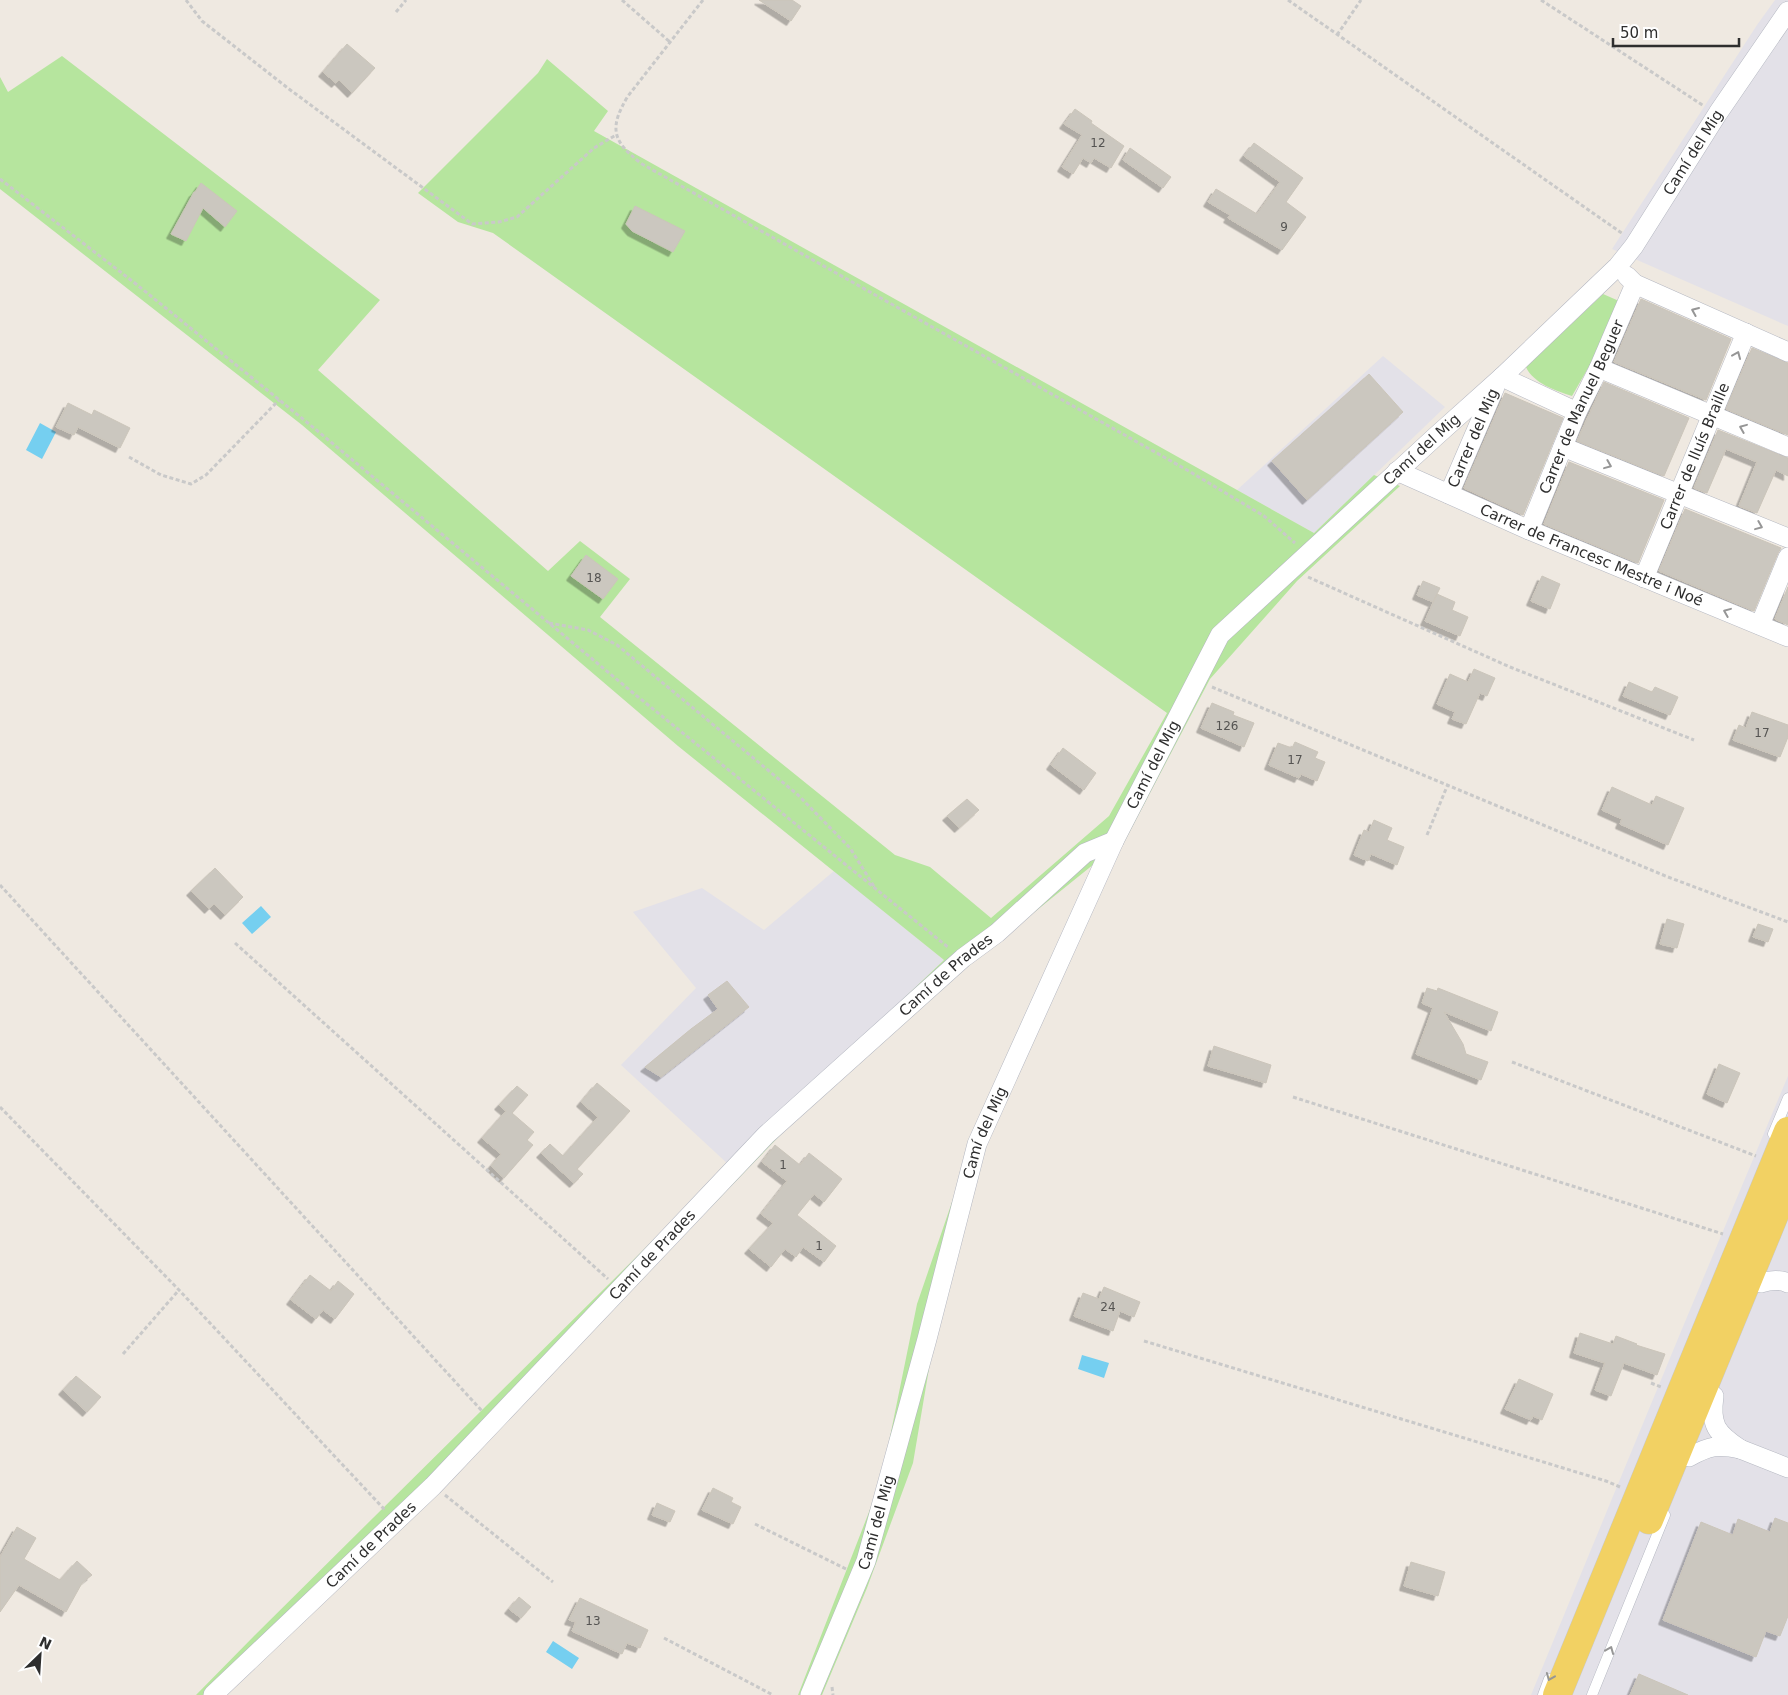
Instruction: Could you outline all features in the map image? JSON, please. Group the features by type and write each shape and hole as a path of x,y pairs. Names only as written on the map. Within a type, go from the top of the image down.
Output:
{"main road":[{"path":"1555,1682 1788,1130"},
{"path":"1578,1695 1788,1182"}],"street":[{"name":"Camí del Mig","path":"810,1695 866,1561 927,1339 977,1144 1114,841 1220,635 1499,379 1618,266 1634,246 1718,113 1788,11"},
{"path":"1618,266 1635,284 1788,352"},
{"name":"Carrer de Manuel Beguer","path":"1528,530 1577,412 1600,368 1635,284"},
{"name":"Carrer de lluís Braille","path":"1644,578 1746,333"},
{"path":"1600,368 1788,447"},
{"path":"1499,379 1577,412"},
{"name":"Carrer del Mig","path":"1449,494 1499,379"},
{"path":"1563,447 1788,538"},
{"name":"Carrer de Francesc Mestre i Noé","path":"1397,471 1528,530 1788,637"},
{"path":"1760,625 1788,557"},
{"name":"Camí de Prades","path":"212,1695 433,1486 766,1135 963,958 997,933 1085,853 1114,841"},
{"path":"1762,1281 1782,1280 1788,1282"},
{"path":"1716,1391 1712,1414 1715,1424 1720,1434 1740,1449"},
{"path":"1687,1463 1711,1447 1724,1446 1740,1449 1788,1468"}],"lane":[{"path":"1763,1159 1788,1098"},
{"path":"1704,1422 1716,1391"},
{"path":"1687,1463 1696,1440"},
{"path":"1592,1695 1670,1503"},
{"path":"1543,1695 1555,1682"}],"path":[{"path":"186,0 202,21 289,89 472,224 499,222 517,217 594,148 616,135"},
{"path":"396,12 406,0"},
{"path":"622,0 670,42"},
{"path":"703,0 628,96 618,113 616,135 626,152 642,164 1194,474 1264,516 1308,554"},
{"path":"1288,0 1625,235 1634,246"},
{"path":"1337,35 1361,0"},
{"path":"1541,0 1708,109 1718,113"},
{"path":"0,178 136,284 877,891 963,958"},
{"path":"129,458 161,474 191,484 206,475 279,400"},
{"path":"1291,569 1510,667 1694,740"},
{"path":"549,622 588,630 617,646 798,796 850,848 877,891"},
{"path":"1197,681 1668,877 1788,922"},
{"path":"1427,835 1448,784"},
{"path":"0,884 493,1422"},
{"path":"235,943 620,1289"},
{"path":"1512,1062 1763,1159"},
{"path":"1293,1096 1730,1237"},
{"path":"0,1107 179,1290 396,1521"},
{"path":"123,1354 179,1290"},
{"path":"1144,1341 1606,1481 1628,1490"},
{"path":"433,1486 553,1582"},
{"path":"755,1524 860,1576"},
{"path":"664,1638 773,1695"}],"shaded area":[{"path":"1775,0 1788,0 1788,326 1612,249"},
{"path":"1383,356 1445,407 1314,533 1237,490"},
{"path":"834,871 944,960 729,1165 621,1065 696,988 633,912 702,888 764,930"},
{"path":"1788,1076 1788,1695 1531,1695 1682,1329"}],"green space":[{"path":"62,56 380,300 318,370 548,571 580,541 630,579 600,617 895,855 930,867 991,918 1109,816 1167,713 493,233 458,222 418,193 538,73 547,59 608,111 594,131 1314,533 1374,475 1400,486 1297,581 1210,679 1110,869 985,1147 933,1345 913,1463 867,1588 822,1695 798,1695 881,1481 917,1304 975,1135 1094,864 974,961 790,1125 621,1300 224,1695 196,1695 729,1165 944,960 678,746 302,425 0,189 0,77 8,92"},
{"path":"1603,294 1619,301 1595,356 1572,396 1539,382 1529,373 1526,367"}],"water":[{"path":"40,423 56,432 42,459 26,450"},
{"path":"261,906 271,917 252,934 242,923"},
{"path":"1082,1355 1109,1363 1104,1378 1078,1369"},
{"path":"553,1641 579,1658 572,1669 546,1652"}],"building":[{"path":"759,0 792,0 801,6 791,21"},
{"path":"347,44 375,68 352,93 339,80 336,83 323,72"},
{"path":"1075,109 1092,121 1091,123 1124,146 1111,168 1094,158 1091,163 1083,158 1073,174 1062,167 1082,135 1064,124"},
{"path":"1254,143 1303,178 1286,202 1306,217 1282,250 1228,218 1230,215 1208,202 1216,189 1257,214 1280,182 1244,156"},
{"path":"1130,148 1171,177 1163,188 1123,160"},
{"path":"201,183 237,211 225,227 203,208 186,241 171,234"},
{"path":"635,206 685,231 673,252 632,231 626,224"},
{"path":"1641,299 1731,339 1706,400 1614,362"},
{"path":"1752,348 1788,363 1788,435 1726,409"},
{"path":"1369,374 1403,412 1307,500 1272,461"},
{"path":"1604,382 1689,418 1664,476 1577,441"},
{"path":"1505,393 1563,418 1523,515 1464,488"},
{"path":"68,403 92,415 94,410 130,428 120,448 78,427 74,435 56,427"},
{"path":"1718,430 1788,458 1788,476 1776,470 1757,513 1739,506 1757,462 1726,449 1707,493 1694,488"},
{"path":"1569,462 1664,500 1638,563 1544,524"},
{"path":"1685,509 1781,548 1754,611 1659,571"},
{"path":"586,555 618,579 603,599 571,576"},
{"path":"1542,576 1560,584 1550,609 1531,601"},
{"path":"1423,581 1440,588 1433,602 1417,595"},
{"path":"1788,587 1788,625 1775,619"},
{"path":"1437,594 1455,602 1452,610 1468,617 1460,636 1425,621"},
{"path":"1474,669 1495,678 1487,696 1480,693 1466,724 1452,719 1455,712 1437,704 1450,674 1468,682"},
{"path":"1629,682 1652,692 1655,687 1678,697 1670,715 1623,696"},
{"path":"1212,703 1234,712 1233,715 1254,723 1244,747 1201,728"},
{"path":"1752,712 1788,725 1788,737 1780,757 1733,740 1739,725 1746,728"},
{"path":"1295,742 1318,752 1315,758 1325,762 1317,781 1301,774 1299,778 1269,765 1278,743 1292,748"},
{"path":"1063,748 1096,773 1084,790 1051,765"},
{"path":"1612,787 1652,805 1656,796 1684,808 1668,845 1620,824 1622,819 1602,810"},
{"path":"967,799 979,810 959,828 947,816"},
{"path":"1374,820 1392,828 1387,840 1404,847 1397,865 1371,854 1368,861 1354,855 1364,830 1369,832"},
{"path":"215,868 243,897 225,915 214,904 209,909 191,891"},
{"path":"1667,919 1684,924 1677,948 1660,944"},
{"path":"1758,924 1773,929 1768,942 1753,937"},
{"path":"727,981 749,1007 661,1077 645,1067 718,1009 708,995"},
{"path":"1427,988 1437,991 1438,988 1498,1012 1491,1031 1444,1012 1463,1044 1466,1054 1488,1062 1481,1080 1416,1054 1433,1008 1422,1003"},
{"path":"1214,1046 1271,1065 1266,1083 1208,1066"},
{"path":"1719,1064 1740,1073 1727,1103 1707,1094"},
{"path":"597,1083 630,1111 577,1169 583,1174 574,1183 541,1153 550,1144 563,1156 598,1117 581,1102"},
{"path":"517,1086 528,1095 512,1113 534,1132 527,1140 533,1145 504,1178 491,1166 501,1154 482,1138 506,1111 499,1105"},
{"path":"775,1145 800,1165 809,1153 842,1179 824,1202 814,1194 797,1215 836,1246 824,1262 803,1247 796,1257 785,1249 771,1267 749,1249 773,1223 761,1214 787,1181 762,1162"},
{"path":"310,1275 331,1291 338,1281 354,1294 335,1319 323,1310 316,1319 291,1300"},
{"path":"1104,1287 1140,1302 1134,1317 1120,1311 1113,1331 1074,1316 1083,1293 1099,1299"},
{"path":"1580,1333 1613,1344 1616,1336 1636,1345 1665,1354 1657,1375 1624,1363 1611,1396 1595,1390 1605,1363 1574,1353"},
{"path":"76,1376 101,1397 87,1412 63,1390"},
{"path":"1519,1379 1553,1394 1542,1420 1533,1416 1531,1420 1505,1409"},
{"path":"713,1488 733,1498 731,1502 741,1507 733,1524 702,1510"},
{"path":"657,1503 675,1511 670,1522 652,1515"},
{"path":"1775,1518 1788,1523 1788,1616 1780,1636 1766,1631 1756,1657 1663,1620 1701,1522 1733,1535 1738,1519 1770,1532"},
{"path":"17,1527 36,1538 24,1559 60,1580 77,1561 92,1575 82,1583 66,1612 19,1585 0,1612 0,1557"},
{"path":"1411,1562 1445,1572 1438,1596 1404,1586"},
{"path":"519,1597 531,1607 521,1618 509,1609"},
{"path":"580,1598 648,1630 640,1648 627,1643 622,1654 572,1631 576,1622 569,1620"},
{"path":"1639,1674 1688,1695 1630,1695"}]}
